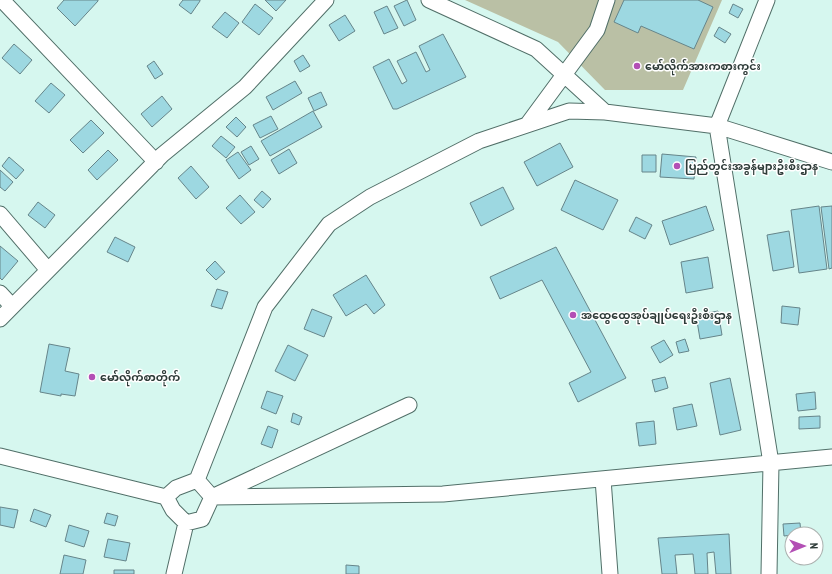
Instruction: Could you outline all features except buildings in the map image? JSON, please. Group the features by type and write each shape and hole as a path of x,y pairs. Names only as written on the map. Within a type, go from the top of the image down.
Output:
{"street":[{"path":"2,0 156,162"},
{"path":"0,319 156,162 245,87 326,0"},
{"path":"429,0 536,49 605,112"},
{"path":"527,125 565,76 597,30 607,0"},
{"path":"767,0 717,126 771,463 769,574"},
{"path":"166,497 176,488 197,480 265,307 329,224 370,197 472,145 570,110 605,112 717,126 832,162"},
{"path":"0,214 48,270"},
{"path":"0,293 12,306"},
{"path":"186,523 202,520 212,497 408,405"},
{"path":"0,456 166,497 173,510 186,523"},
{"path":"197,480 212,497 443,494 832,457"},
{"path":"603,479 610,574"},
{"path":"174,574 186,523"}],"green space":[{"name":"မော်လိုက်အားကစားကွင်း","path":"465,0 722,0 683,90 605,90 558,42"}],"place":[{"name":"မော်လိုက်အားကစားကွင်း","path":"637,66"},
{"name":"ပြည်တွင်းအခွန်များဦးစီးဌာန","path":"677,166"},
{"name":"အထွေထွေအုပ်ချုပ်ရေးဦးစီးဌာန","path":"573,315"},
{"name":"မော်လိုက်စာတိုက်","path":"92,377"}]}
